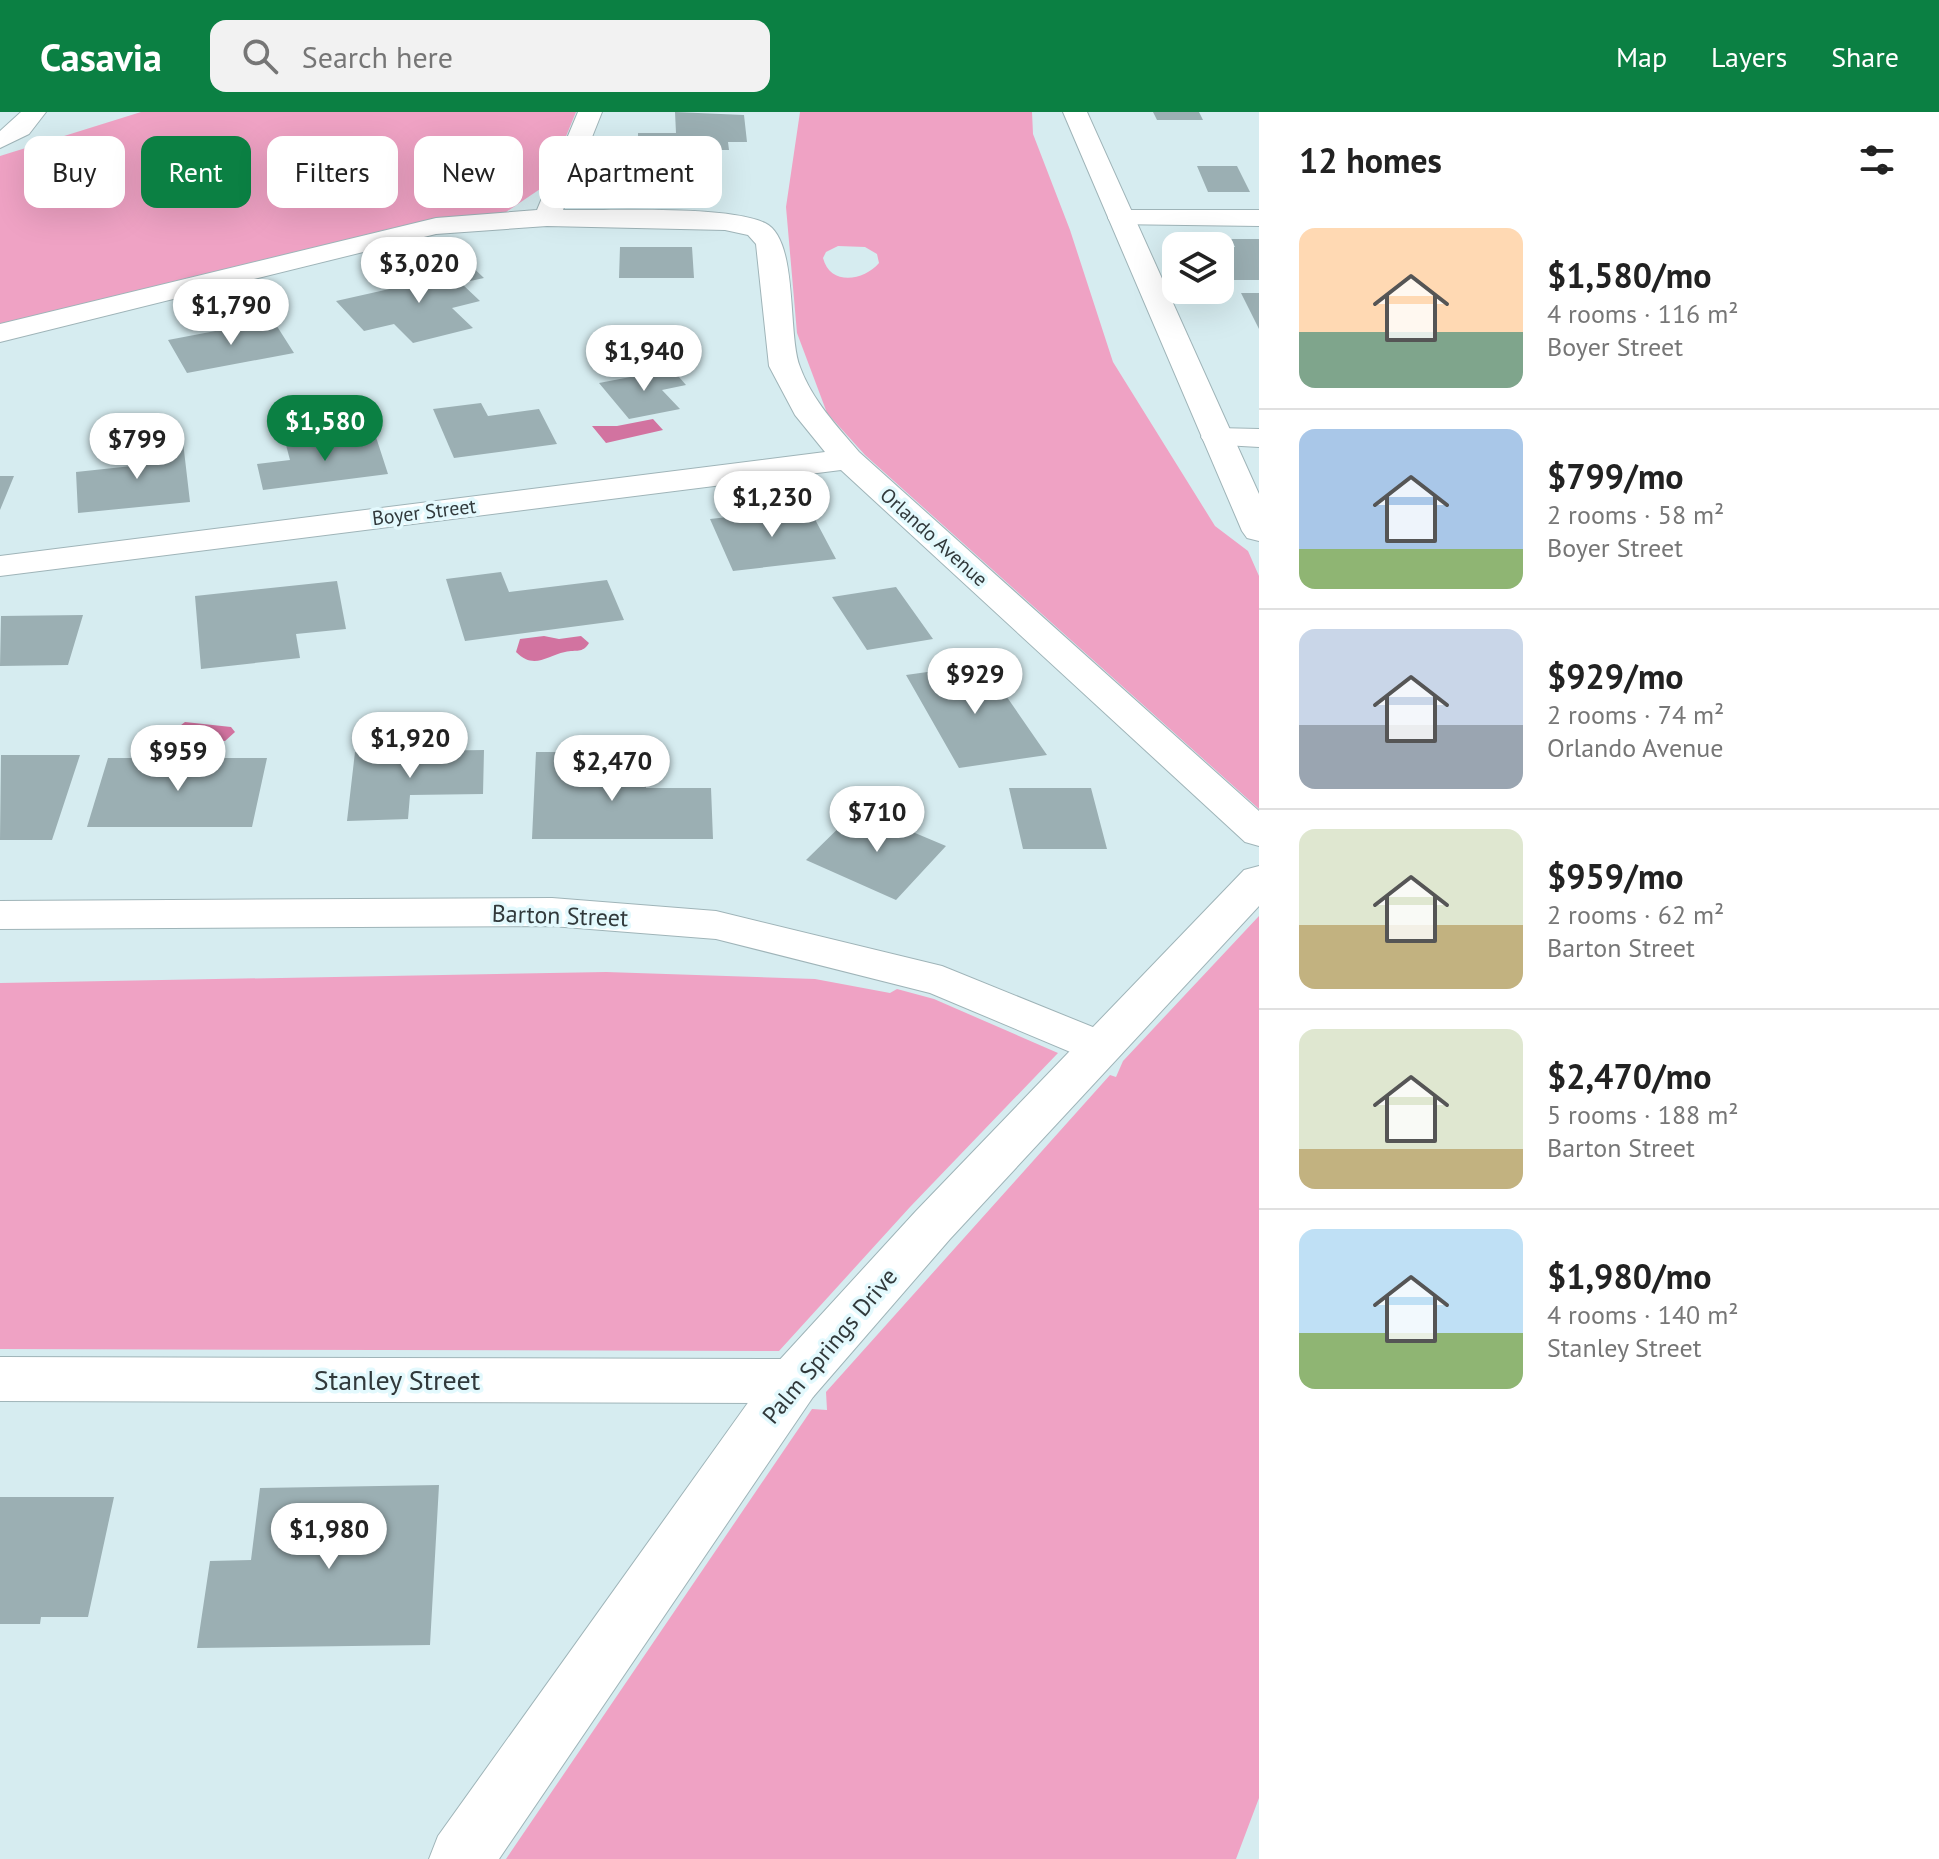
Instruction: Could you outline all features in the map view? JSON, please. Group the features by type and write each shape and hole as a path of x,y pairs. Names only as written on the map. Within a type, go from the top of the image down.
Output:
{"street":[{"path":"0,141 20,129 34,112"},
{"path":"547,218 590,112"},
{"path":"1075,112 1259,531"},
{"name":"Orlando Avenue","path":"0,333 436,226 547,218 725,222 757,229 769,242 784,366 810,415 848,459 1259,833"},
{"path":"1121,218 1259,218"},
{"path":"1217,437 1259,438"},
{"name":"Boyer Street","path":"0,566 848,459"},
{"name":"Palm Springs Drive","path":"461,1859 794,1381 933,1225 1259,880"},
{"name":"Barton Street","path":"0,915 552,912 716,925 942,981 1099,1048"},
{"name":"Stanley Street","path":"0,1379 794,1381"}],"shaded area":[{"path":"141,112 576,112 566,136 539,136 539,190 523,201 523,136 414,136 414,208 512,208 506,212 430,220 0,325 0,156 24,149 24,208 125,208 125,136 64,136"},
{"path":"800,112 1032,112 1033,134 1070,230 1113,362 1215,526 1248,551 1259,576 1259,809 865,455 827,413 797,333 786,207","holes":["838,246 865,247 877,254 879,263 857,277 840,277 827,267 823,258 826,252"]},
{"path":"653,419 663,430 606,443 592,426 617,426"},
{"path":"544,636 559,639 581,636 589,643 581,650 534,661 516,652 520,639"},
{"path":"185,722 231,727 235,732 225,741 175,741 172,732"},
{"path":"1259,916 1259,1798 1236,1859 506,1859 812,1409 827,1410 826,1392 1110,1075 1116,1077 1123,1061"},
{"path":"606,972 815,979 890,993 897,989 934,999 1058,1053 910,1207 779,1351 0,1349 0,983"}],"building":[{"path":"675,112 744,115 747,142 728,142 729,150 722,150 722,136 638,136 638,133 676,133"},
{"path":"1153,112 1199,112 1203,120 1157,120"},
{"path":"1197,166 1237,166 1250,192 1208,192"},
{"path":"1234,239 1259,239 1259,280 1234,280"},
{"path":"620,247 692,247 694,278 619,278"},
{"path":"466,261 484,278 461,283 480,301 452,308 473,328 413,343 394,324 364,331 336,301 434,279 425,270"},
{"path":"1241,293 1259,293 1259,329"},
{"path":"273,320 294,353 187,373 168,340"},
{"path":"672,369 686,385 662,390 680,409 629,419 599,383"},
{"path":"481,403 488,416 539,409 557,444 454,458 433,409"},
{"path":"375,434 388,474 263,490 257,464 290,460 286,445"},
{"path":"183,442 190,502 78,513 76,472 132,466 131,447"},
{"path":"0,476 14,476 0,510"},
{"path":"809,508 836,559 733,571 710,519"},
{"path":"501,572 509,592 607,580 624,620 465,641 446,579"},
{"path":"337,581 346,629 296,634 300,658 201,669 195,596"},
{"path":"896,587 933,639 867,650 832,597"},
{"path":"83,615 68,665 0,666 1,616"},
{"path":"984,664 1047,755 959,768 906,675"},
{"path":"484,750 483,794 410,795 408,819 347,821 355,752"},
{"path":"536,752 592,752 591,769 646,769 646,788 711,788 713,839 532,839"},
{"path":"1,755 80,755 52,840 0,840"},
{"path":"108,758 267,758 252,827 87,827"},
{"path":"1009,788 1091,788 1107,849 1023,849"},
{"path":"858,809 946,846 896,900 806,860"},
{"path":"439,1485 430,1645 197,1648 210,1561 251,1560 260,1488"},
{"path":"0,1497 114,1497 88,1617 41,1617 40,1624 0,1624"}]}
